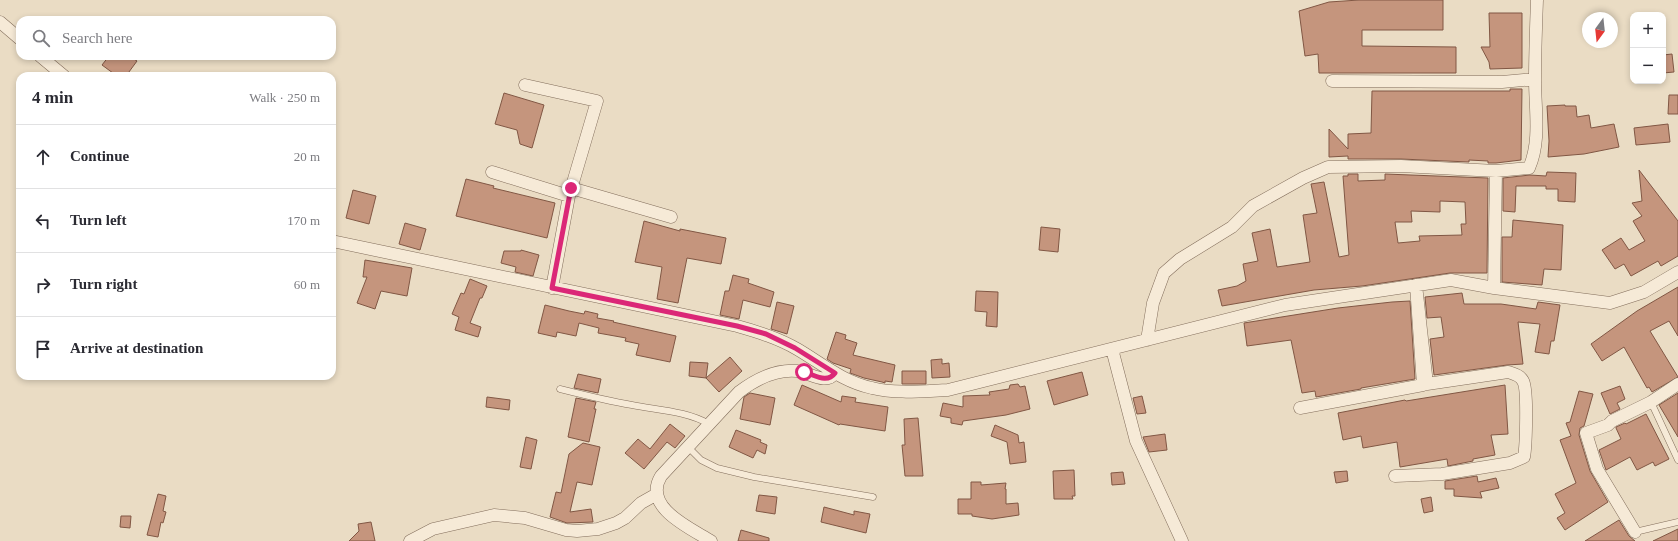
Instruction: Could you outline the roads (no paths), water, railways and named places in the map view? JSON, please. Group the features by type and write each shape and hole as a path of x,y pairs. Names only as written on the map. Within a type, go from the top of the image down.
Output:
{"street":[{"path":"1146,340 1153,303 1164,273 1180,259 1232,227 1253,206 1303,178 1328,167 1401,166 1496,171 1529,168 1535,155 1537,0"},
{"path":"0,22 16,36"},
{"path":"45,60 59,72"},
{"path":"1332,81 1502,82 1535,79"},
{"path":"525,86 597,100 570,192 552,288"},
{"path":"1494,288 1496,171"},
{"path":"492,172 671,217"},
{"path":"336,242 737,326 766,334 795,348 844,379 872,388 900,392 948,390 1286,305 1451,280 1494,288 1610,303 1644,292 1678,272"},
{"path":"1300,408 1423,385 1416,285"},
{"path":"1395,476 1442,474 1510,463 1524,457 1525,450 1524,382 1517,374 1508,372 1427,384 1416,285"},
{"path":"1112,349 1124,389 1136,441 1182,541"},
{"path":"711,541 674,518 661,506 656,494 658,482 661,476 739,392 759,378 779,372 792,371 804,372 825,379 831,377 835,373"},
{"path":"1635,532 1597,468 1586,433 1608,425 1612,421 1651,402 1678,384"},
{"path":"410,541 433,529 494,515 525,518 566,530 577,531 598,529 625,518 641,503 656,494"}],"lane":[{"path":"560,389 682,414 700,419 709,424"},
{"path":"1651,402 1678,460"},
{"path":"688,447 701,460 717,468 754,478 873,497"},
{"path":"1635,532 1678,522"}]}
